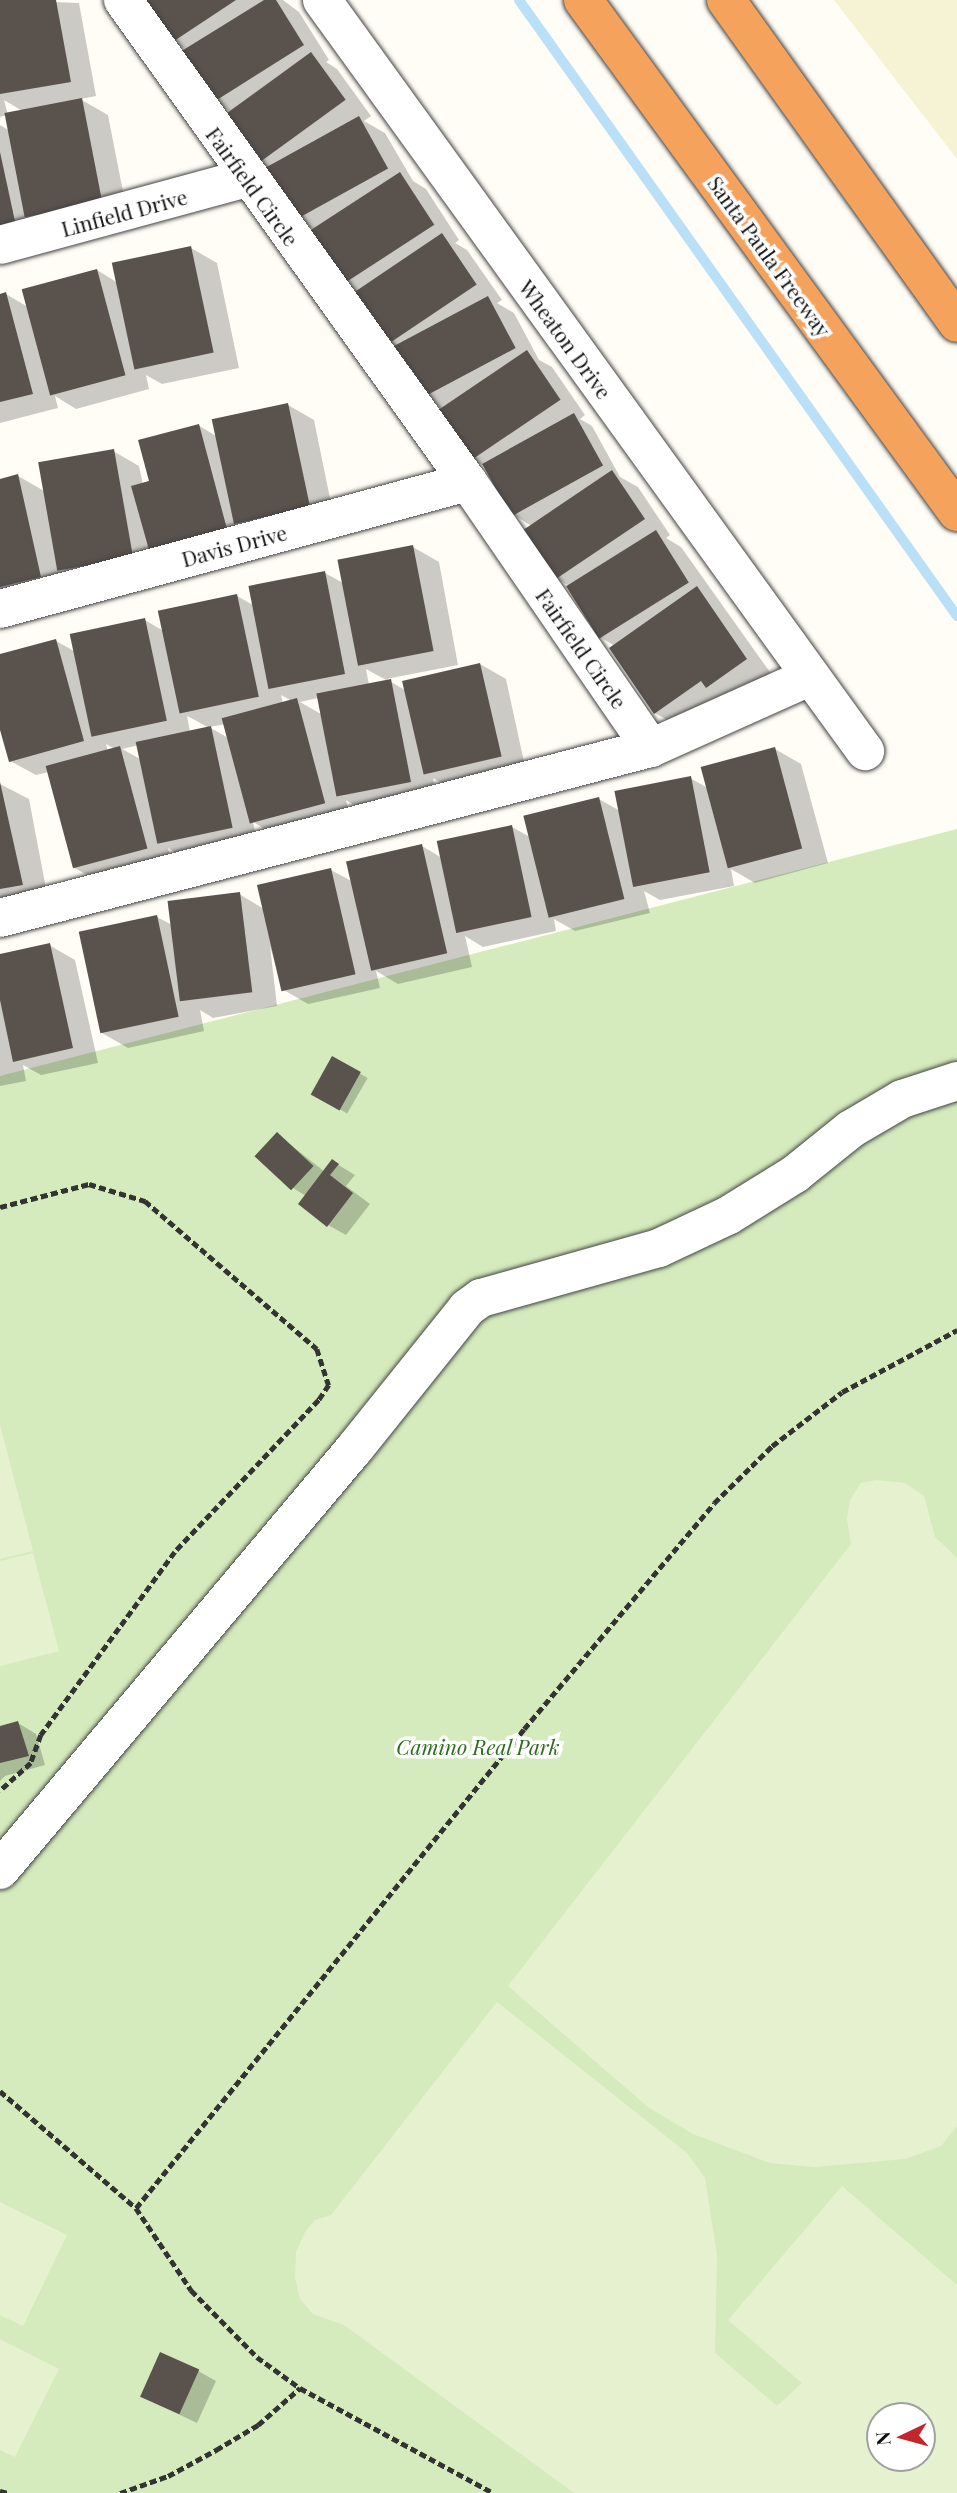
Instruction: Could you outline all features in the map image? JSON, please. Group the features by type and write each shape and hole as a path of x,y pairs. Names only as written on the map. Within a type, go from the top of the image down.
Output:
{"highway":[{"name":"Santa Paula Freeway","path":"583,0 957,512"},
{"path":"726,0 957,323"}],"lane":[{"name":"Fairfield Circle","path":"123,0 247,178 468,482 651,748"},
{"name":"Wheaton Drive","path":"322,0 865,751"},
{"name":"Linfield Drive","path":"0,245 247,178"},
{"name":"Davis Drive","path":"0,609 468,482"},
{"path":"0,918 651,748 809,677"},
{"path":"0,1870 355,1448 467,1308 481,1298 659,1248 729,1215 795,1174 850,1129 891,1105 957,1080"}],"path":[{"path":"0,1208 89,1184 145,1201 317,1349 329,1385 311,1410 175,1552 40,1735 31,1763 0,1791"},
{"path":"136,2208 524,1729 714,1503 772,1446 842,1392 957,1331"},
{"path":"0,2091 136,2208 163,2254 226,2330 300,2388 493,2493"},
{"path":"120,2493 168,2476 227,2444 258,2425 300,2388"},
{"path":"0,2491 8,2493"}],"shaded area":[{"path":"834,0 957,0 957,159"}],"green space":[{"name":"Camino Real Park","path":"957,829 957,2493 0,2493 0,1076"},
{"path":"0,1425 33,1551 0,1559"},
{"path":"876,1480 905,1483 924,1496 935,1537 957,1558 957,2126 941,2146 905,2159 814,2167 770,2163 693,2134 648,2107 508,1986 851,1544 847,1519 850,1500 861,1483"},
{"path":"33,1553 59,1651 0,1666 0,1561"},
{"path":"497,2002 687,2153 705,2178 717,2255 715,2353 777,2406 802,2383 728,2320 842,2186 957,2285 957,2493 574,2493 344,2325 313,2314 300,2299 295,2277 296,2252 305,2232 315,2220 331,2215"},
{"path":"0,2202 67,2235 23,2326 0,2315"},
{"path":"0,2339 59,2369 15,2457 0,2450"}],"building":[{"path":"0,0 56,0 71,82 0,94"},
{"path":"143,0 236,0 171,43"},
{"path":"264,0 276,0 304,45 212,103 180,52"},
{"path":"311,52 346,100 258,163 224,115"},
{"path":"82,98 102,202 25,217 4,113"},
{"path":"359,116 388,168 295,220 265,168"},
{"path":"0,152 16,226 0,229"},
{"path":"400,172 434,225 342,285 308,232"},
{"path":"442,233 477,284 386,345 352,294"},
{"path":"191,246 214,353 134,369 112,263"},
{"path":"97,269 125,375 50,395 22,289"},
{"path":"6,292 33,394 0,402 0,294"},
{"path":"488,296 516,348 421,398 394,346"},
{"path":"527,350 561,400 471,460 437,410"},
{"path":"288,403 310,508 234,524 212,419"},
{"path":"574,413 603,465 511,516 482,464"},
{"path":"199,424 227,529 149,550 131,486 149,481 138,440"},
{"path":"114,449 133,557 57,571 38,462"},
{"path":"612,470 645,519 555,579 522,530"},
{"path":"18,474 41,577 0,587 0,479"},
{"path":"656,530 689,583 599,639 566,586"},
{"path":"413,545 434,651 358,666 337,560"},
{"path":"325,571 345,674 268,689 248,586"},
{"path":"697,586 747,659 706,688 701,681 654,714 609,648"},
{"path":"237,594 259,697 180,714 158,611"},
{"path":"145,618 167,721 92,737 70,634"},
{"path":"56,639 84,741 9,762 0,730 0,654"},
{"path":"480,663 502,757 424,775 402,681"},
{"path":"391,679 411,782 336,797 316,694"},
{"path":"297,698 325,803 250,823 222,718"},
{"path":"211,726 233,828 157,844 136,742"},
{"path":"120,746 147,848 73,868 46,766"},
{"path":"775,747 802,848 728,868 701,767"},
{"path":"691,776 710,872 633,887 614,791"},
{"path":"0,782 23,885 0,889"},
{"path":"599,797 624,899 549,918 523,816"},
{"path":"512,825 532,917 456,933 437,841"},
{"path":"422,844 447,953 371,971 346,862"},
{"path":"331,868 356,974 281,991 257,885"},
{"path":"240,892 252,992 180,1001 168,901"},
{"path":"157,915 179,1017 100,1033 79,932"},
{"path":"50,943 73,1048 13,1062 0,1000 0,954"},
{"path":"332,1056 361,1072 340,1110 311,1094"},
{"path":"277,1132 314,1166 291,1190 254,1156"},
{"path":"332,1159 339,1164 330,1175 353,1193 327,1227 298,1204"},
{"path":"18,1721 29,1756 0,1763 0,1726"},
{"path":"160,2352 199,2369 179,2414 140,2397"}],"waterway":[{"path":"519,0 957,616"}]}
